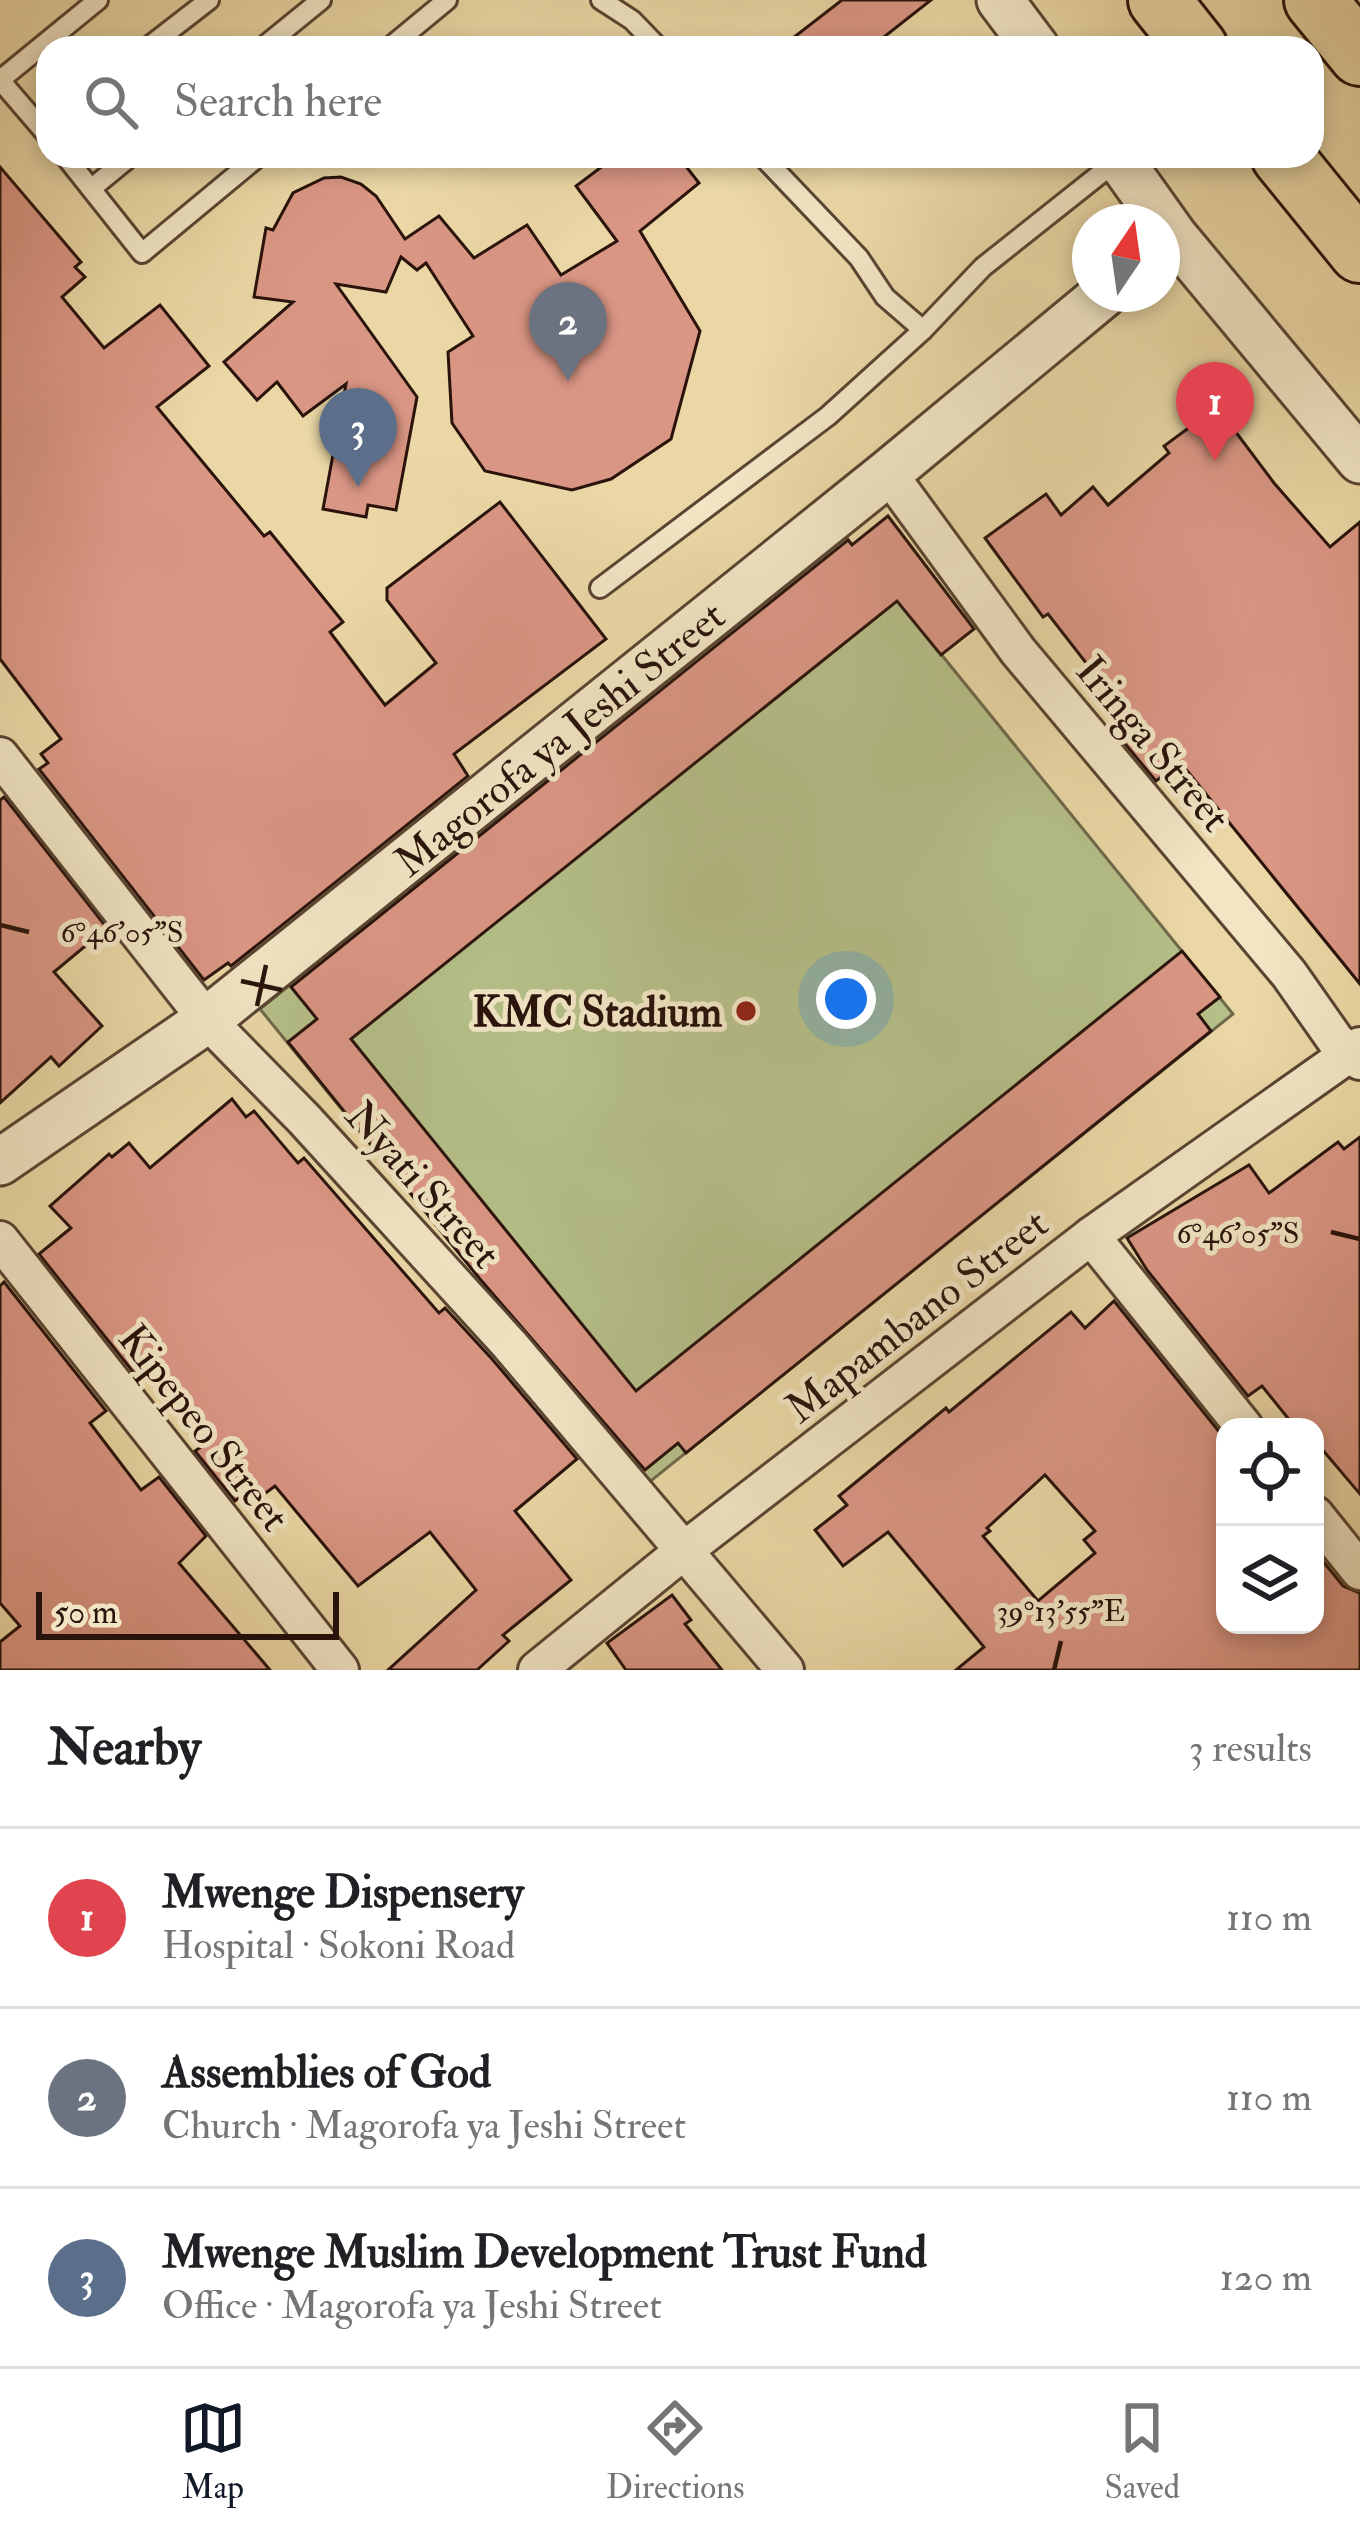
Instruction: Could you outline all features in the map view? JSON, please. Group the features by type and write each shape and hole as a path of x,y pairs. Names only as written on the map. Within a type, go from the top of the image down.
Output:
{"highway":[{"path":"1160,0 1188,36"},
{"path":"1315,0 1360,55"},
{"path":"1292,168 1360,252"}],"street":[{"path":"1000,0 1027,36"},
{"path":"1124,168 1146,204"},
{"path":"1180,255 1360,460"},
{"name":"Magorofa ya Jeshi Street","path":"0,1162 207,1021 1082,312"},
{"name":"Iringa Street","path":"888,473 1018,651 1355,1053"},
{"name":"Nyati Street","path":"0,756 207,1021 304,1119 509,1344 785,1670"},
{"name":"Mapambano Street","path":"537,1670 1091,1236 1355,1053"},
{"path":"1091,1236 1237,1418"},
{"name":"Kipepeo Street","path":"0,1240 340,1670"},
{"path":"1324,1526 1360,1571"}],"lane":[{"path":"54,36 98,0"},
{"path":"162,36 209,0"},
{"path":"277,36 321,0"},
{"path":"404,36 447,0"},
{"path":"601,0 647,36"},
{"path":"36,51 0,80 36,120"},
{"path":"0,117 19,102"},
{"path":"75,168 142,253 245,168"},
{"path":"92,188 116,168"},
{"path":"773,168 859,258 884,297 923,330"},
{"path":"600,588 828,416 923,330 983,267 1106,168"}],"green space":[{"name":"KMC Stadium","path":"846,537 1233,1014 647,1484 260,1009"}],"building":[{"path":"842,0 931,0 885,36 796,36"},
{"path":"0,167 81,262 75,267 85,277 62,297 104,348 160,305 209,366 157,407 264,536 270,532 343,622 330,632 385,705 436,663 387,600 387,588 500,502 606,639 454,754 468,776 231,966 228,963 204,980 39,769 48,763 41,754 61,739 0,659"},
{"path":"600,168 687,168 699,183 640,231 700,331 671,439 611,479 572,490 485,471 452,423 448,352 473,336 426,263 417,270 401,257 386,292 336,284 417,397 396,510 368,505 366,517 323,509 346,384 303,416 277,382 257,400 224,362 293,302 254,297 266,228 273,230 293,193 324,178 341,177 361,184 376,196 405,239 439,216 474,258 527,225 561,275 617,241 576,186"},
{"path":"1217,407 1330,547 1360,522 1360,984 1180,762 1156,781 1112,728 1120,722 1108,705 1115,700 1048,614 1043,617 985,538 1046,494 1061,515 1093,487 1108,505 1169,453 1164,446"},
{"path":"888,516 974,629 941,655 897,601 351,1039 636,1391 1182,951 1220,997 1198,1014 1211,1031 686,1453 678,1443 645,1470 480,1279 288,1042 317,1019 291,987 848,540 852,545"},
{"path":"4,797 107,928 54,972 102,1026 59,1066 51,1057 0,1103 0,800"},
{"path":"232,1099 246,1117 254,1111 298,1163 304,1158 439,1313 445,1308 492,1359 577,1459 515,1511 571,1580 503,1635 509,1641 477,1670 388,1670 476,1590 430,1532 358,1586 275,1486 259,1498 251,1488 235,1501 195,1451 211,1440 158,1372 142,1383 39,1254 71,1228 50,1206 109,1154 112,1157 129,1143 150,1168"},
{"path":"1360,1137 1360,1494 1324,1452 1324,1418 1288,1418 1262,1386 1248,1396 1127,1238 1249,1165 1269,1193 1338,1142 1344,1149"},
{"path":"4,1282 106,1411 90,1423 141,1490 159,1477 206,1536 179,1563 270,1670 0,1670 0,1642 20,1626 0,1603 0,1286"},
{"path":"1114,1301 1216,1428 1216,1634 1324,1634 1324,1562 1343,1586 1360,1593 1360,1670 956,1670 984,1647 888,1532 843,1566 815,1530 847,1505 839,1496 1071,1312 1085,1328","holes":["1045,1475 1095,1531 1084,1540 1095,1553 1038,1601 983,1536"]},
{"path":"672,1595 691,1620 685,1624 722,1670 626,1670 607,1643"}],"place":[{"name":"Assemblies of God","path":"568,381"},
{"name":"Mwenge Dispensery","path":"1215,461"},
{"name":"Mwenge Muslim Development Trust Fund","path":"358,487"},
{"name":"KMC Stadium","path":"746,1011"}]}
